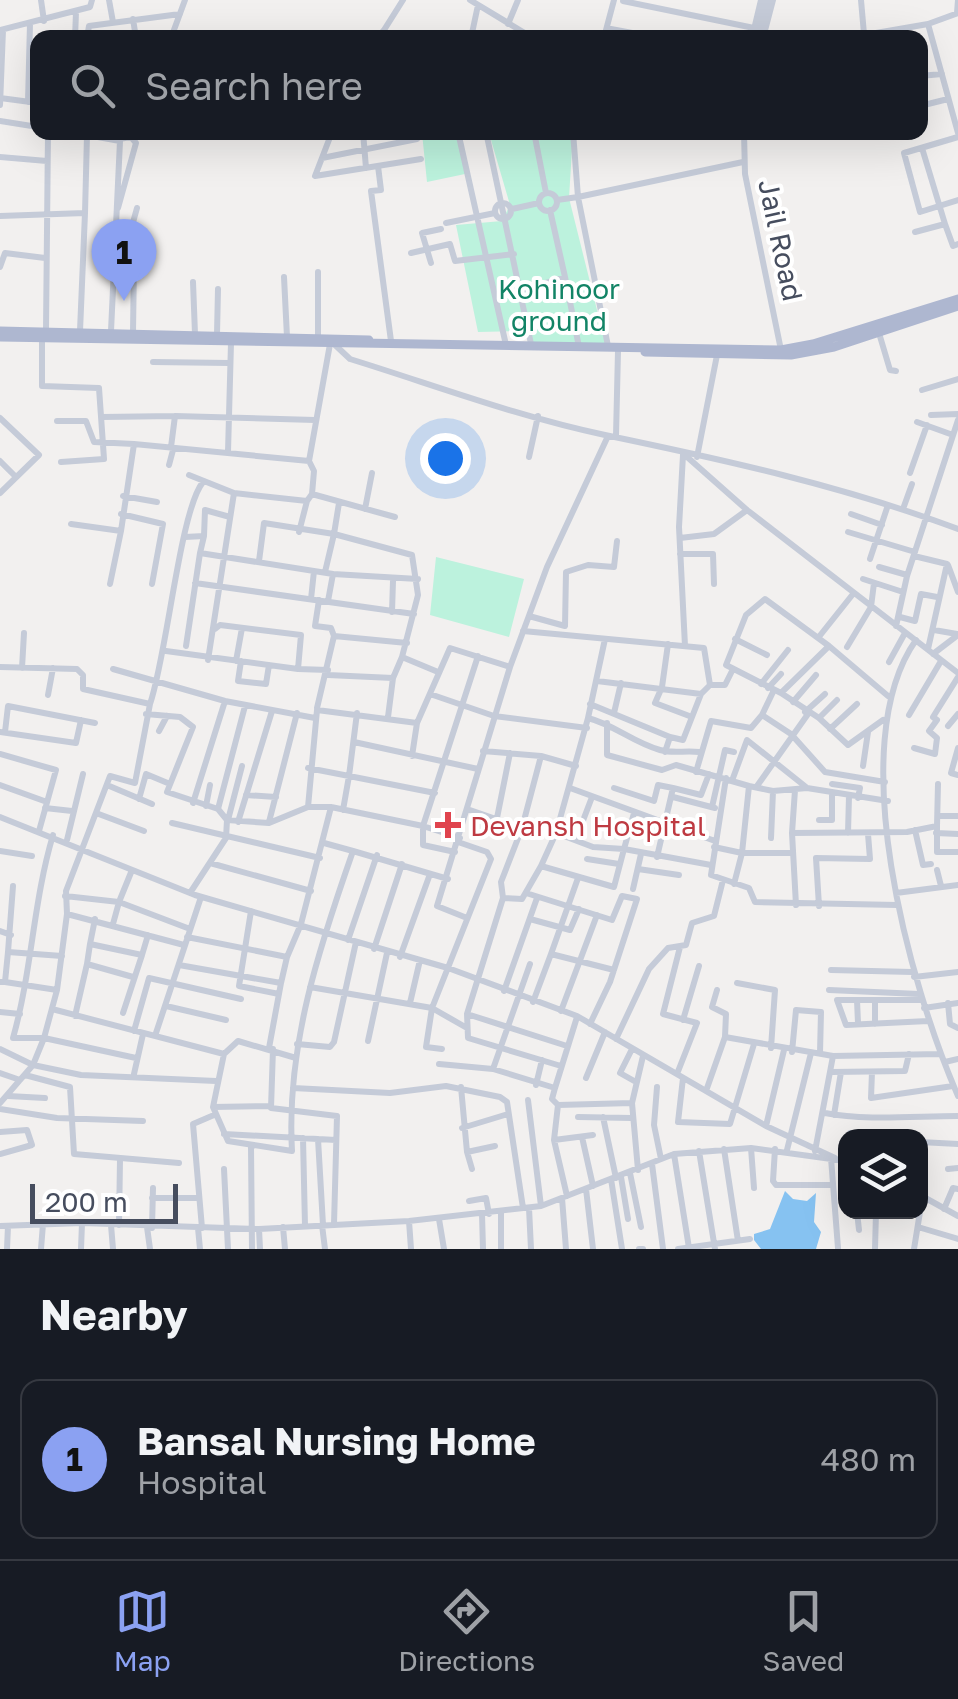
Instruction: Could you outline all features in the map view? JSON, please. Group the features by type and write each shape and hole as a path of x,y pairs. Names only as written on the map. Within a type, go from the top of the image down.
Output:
{"main road":[{"path":"613,349 782,353 958,302"},
{"path":"0,333 231,342 531,344 717,355 782,353 834,348 958,302"},
{"path":"44,334 111,331 506,345"}],"street":[{"path":"41,0 44,20"},
{"path":"30,23 28,102 0,102 1,30 30,23 44,20 76,12 90,7 92,0"},
{"path":"110,0 114,22"},
{"path":"174,30 185,0"},
{"path":"384,30 404,0"},
{"path":"470,0 518,30"},
{"path":"511,30 518,0"},
{"path":"614,0 608,29 614,30"},
{"path":"623,1 754,28 767,0"},
{"path":"760,30 767,0"},
{"path":"861,0 864,30"},
{"path":"909,30 958,12 958,0"},
{"path":"472,30 478,5"},
{"path":"75,30 76,12"},
{"path":"88,30 89,26 180,14"},
{"path":"133,19 135,30"},
{"path":"928,24 948,99 955,109 958,135 904,153 920,212 958,200"},
{"path":"928,75 942,74"},
{"path":"928,104 948,99"},
{"path":"0,121 30,126"},
{"path":"48,140 42,386 100,388 106,456 101,461 61,462"},
{"path":"80,331 87,140"},
{"path":"111,331 119,140"},
{"path":"117,210 134,140"},
{"path":"328,140 315,176 421,159"},
{"path":"363,140 366,168"},
{"path":"320,158 392,140"},
{"path":"460,140 506,345"},
{"path":"488,140 531,344"},
{"path":"506,218 512,209 539,203 546,193 536,140"},
{"path":"467,918 438,906 483,751 529,616 612,436 613,349 578,197 574,140"},
{"name":"Jail Road","path":"744,140 743,162 782,353"},
{"path":"922,148 953,246 958,244"},
{"path":"0,157 47,161"},
{"path":"546,193 557,200 578,197 743,162"},
{"path":"378,166 381,190 371,191 391,341"},
{"path":"550,210 557,200"},
{"path":"495,213 502,202"},
{"path":"502,202 512,209"},
{"path":"539,203 550,210 579,347"},
{"path":"116,231 132,226 137,208"},
{"path":"0,216 84,213"},
{"path":"431,263 422,233 495,213 506,218"},
{"path":"915,232 945,224"},
{"path":"412,253 450,244 455,261 514,254"},
{"path":"0,267 5,253 45,258"},
{"path":"132,332 134,264"},
{"path":"318,272 318,337"},
{"path":"284,276 288,337"},
{"path":"522,290 565,277"},
{"path":"193,282 195,334"},
{"path":"217,334 218,289"},
{"path":"879,333 890,370 896,371"},
{"path":"228,452 231,342"},
{"path":"299,532 314,471 309,461 332,344 350,359 538,416 697,457 747,464 958,529"},
{"path":"697,457 717,355"},
{"path":"153,362 229,363"},
{"path":"922,390 958,379"},
{"path":"896,626 907,576 958,417 931,415"},
{"path":"169,464 175,416"},
{"path":"529,456 538,416"},
{"path":"102,417 315,420"},
{"path":"0,418 39,455 0,492"},
{"path":"57,421 86,421 92,440 105,443 309,461"},
{"path":"917,422 953,435"},
{"path":"910,472 927,425"},
{"path":"110,584 121,531 122,496 134,444"},
{"path":"684,454 746,510 958,675 933,716 937,720 930,732 938,740 935,754 914,748"},
{"path":"684,454 680,538 684,646"},
{"path":"0,462 16,477"},
{"path":"366,510 372,473"},
{"path":"189,475 234,494 309,498 395,517"},
{"path":"143,1121 72,1118 0,1106 33,1065 44,1038 57,990 68,914 65,896 110,776 135,783 145,714 166,651 190,504 203,482"},
{"path":"903,509 912,484"},
{"path":"208,660 234,494"},
{"path":"122,496 158,502"},
{"path":"328,600 339,503"},
{"path":"870,559 888,505"},
{"path":"186,646 205,510 230,517"},
{"path":"680,538 714,534 746,510"},
{"path":"121,514 163,524 152,584"},
{"path":"851,514 882,525"},
{"path":"259,561 264,523 299,532 334,534 412,556 418,579 414,614 393,678 388,717"},
{"path":"72,524 121,531"},
{"path":"848,532 952,568"},
{"path":"185,536 204,536"},
{"path":"529,616 565,626 566,572 588,564 614,567 617,541"},
{"path":"200,553 393,581 418,579"},
{"path":"680,554 713,554 714,584"},
{"path":"879,567 907,576"},
{"path":"952,568 958,592"},
{"path":"930,651 937,597 952,568"},
{"path":"308,807 308,768 316,714 334,636 331,628 315,626 314,570"},
{"path":"863,579 903,592"},
{"path":"392,612 393,581"},
{"path":"195,583 414,614"},
{"path":"847,646 871,607 874,583"},
{"path":"818,638 853,594"},
{"path":"900,617 914,621 921,594 937,597"},
{"path":"884,720 848,746 819,718 726,665 746,615 765,599 888,696"},
{"path":"214,629 220,625 301,635 298,669"},
{"path":"242,628 238,680 266,684 268,665"},
{"path":"934,630 958,634"},
{"path":"523,631 707,650 710,685"},
{"path":"889,662 906,632"},
{"path":"22,668 24,633"},
{"path":"930,651 958,634"},
{"path":"334,636 407,643"},
{"path":"735,639 767,655"},
{"path":"503,898 518,901 526,893 556,833 587,728 605,640"},
{"path":"916,640 897,667 884,720 889,832 897,904 913,975 958,1096"},
{"path":"668,644 656,704 692,718"},
{"path":"771,689 828,646"},
{"path":"412,756 417,723 450,648 510,667"},
{"path":"696,772 711,721 751,728 762,715 788,650"},
{"path":"166,651 208,660 393,678"},
{"path":"402,656 438,672"},
{"path":"455,852 423,845 423,826 478,656"},
{"path":"909,715 940,661"},
{"path":"949,666 958,662"},
{"path":"0,667 81,671 83,689 150,704"},
{"path":"48,695 53,668"},
{"path":"113,669 272,712 357,713 417,723"},
{"path":"590,704 683,740 701,694 710,685 725,685 733,669"},
{"path":"771,689 781,674"},
{"path":"793,702 816,675"},
{"path":"597,681 701,694"},
{"path":"614,714 620,683"},
{"path":"430,694 494,716 587,728"},
{"path":"734,884 753,786 824,694"},
{"path":"819,718 837,700"},
{"path":"193,803 225,701"},
{"path":"830,729 857,704"},
{"path":"80,720 76,744 2,732 8,706 80,720 95,723"},
{"path":"218,808 245,706"},
{"path":"238,822 272,712"},
{"path":"269,823 297,713"},
{"path":"344,810 357,713"},
{"path":"145,714 180,717 193,727 167,792 218,808 228,820 269,823 308,807 330,807 423,826 491,856 432,1008 426,1048 442,1049"},
{"path":"948,726 958,714"},
{"path":"762,715 791,734 825,772 886,782"},
{"path":"159,731 167,716"},
{"path":"588,718 608,723 621,735 665,752 699,752"},
{"path":"608,723 607,755 662,770 676,766 773,791 860,788 854,797 848,833"},
{"path":"863,766 868,730"},
{"path":"665,752 670,737"},
{"path":"806,788 746,740 730,778 714,844 711,875 749,888 755,902 819,906 897,904"},
{"path":"354,742 478,769"},
{"path":"958,748 951,773 958,775"},
{"path":"673,792 702,795 725,750 734,752"},
{"path":"483,751 541,756 576,766"},
{"path":"497,818 510,753"},
{"path":"0,754 56,770 39,831"},
{"path":"541,756 522,828 501,882 503,898 476,978 466,1028 468,1038 561,1066"},
{"path":"190,893 226,838 242,766"},
{"path":"308,768 435,792"},
{"path":"67,840 83,774"},
{"path":"140,798 146,774 170,784"},
{"path":"712,775 712,807"},
{"path":"0,784 72,812"},
{"path":"938,784 937,852 958,852"},
{"path":"107,785 152,804"},
{"path":"206,806 210,785"},
{"path":"614,788 654,801 658,785 723,809"},
{"path":"570,788 714,844 742,852 793,854"},
{"path":"832,788 854,797 888,801"},
{"path":"819,820 832,820 832,788"},
{"path":"795,790 792,833 796,904"},
{"path":"771,838 773,791"},
{"path":"657,857 673,792"},
{"path":"246,796 276,797"},
{"path":"576,839 592,797"},
{"path":"269,1106 271,1049 281,983 287,957 302,924 330,807"},
{"path":"468,809 522,828"},
{"path":"96,813 144,831"},
{"path":"541,866 614,887 634,813"},
{"path":"939,816 958,816"},
{"path":"0,817 53,834 190,893 448,968 577,1016 766,1126 838,1159 831,1184 838,1248"},
{"path":"172,823 320,858"},
{"path":"915,830 923,865 930,864"},
{"path":"792,833 937,830 958,834"},
{"path":"556,833 592,847 711,865"},
{"path":"10,1052 27,984 36,892 53,834"},
{"path":"819,906 816,858 870,858 868,834"},
{"path":"324,843 377,855 448,880"},
{"path":"0,851 32,856"},
{"path":"296,1058 238,1042 224,1054 216,1080 214,1111 228,1141 251,1148 292,1151 290,1110 296,1058 297,1044 325,932 353,851"},
{"path":"634,889 641,854"},
{"path":"297,1044 330,1047 334,1042 352,941 377,855"},
{"path":"587,859 619,864"},
{"path":"210,863 311,891"},
{"path":"374,949 402,864"},
{"path":"638,868 679,875"},
{"path":"113,924 132,870"},
{"path":"938,870 942,886"},
{"path":"400,957 430,874"},
{"path":"533,1002 578,878"},
{"path":"616,1039 649,969 668,948 686,945 692,923 714,916 723,880"},
{"path":"896,893 958,885"},
{"path":"13,886 3,982 57,990"},
{"path":"526,893 612,920 622,896 637,899 614,970 590,1024"},
{"path":"65,896 119,902 187,937"},
{"path":"156,1036 201,896"},
{"path":"504,991 537,898"},
{"path":"530,919 570,930 578,909"},
{"path":"251,910 241,988 279,994"},
{"path":"68,914 148,934 187,937 287,957"},
{"path":"561,1011 597,915"},
{"path":"74,1016 94,919"},
{"path":"0,932 11,934"},
{"path":"123,1013 148,934"},
{"path":"90,944 142,955"},
{"path":"680,946 663,1014 697,1024 680,1076 678,1122 730,1124 754,1044"},
{"path":"8,952 62,956"},
{"path":"368,1042 387,953"},
{"path":"552,954 614,970"},
{"path":"410,1003 420,960"},
{"path":"87,964 133,977"},
{"path":"493,1069 530,964"},
{"path":"180,965 281,983"},
{"path":"683,1020 699,966"},
{"path":"831,970 913,975 958,972"},
{"path":"134,1031 149,978 240,1000"},
{"path":"737,983 775,990 771,1048"},
{"path":"310,987 432,1008 466,1028"},
{"path":"706,1091 724,1036 726,1014 712,1007 717,990"},
{"path":"829,990 958,1003"},
{"path":"921,1001 837,1000 846,1024 928,1021"},
{"path":"857,1000 858,1023"},
{"path":"875,1000 875,1024"},
{"path":"948,1003 950,1024 958,1028"},
{"path":"166,1006 226,1020"},
{"path":"52,1009 224,1054"},
{"path":"766,1126 796,1010 821,1012 816,1053 787,1150"},
{"path":"0,1012 20,1014"},
{"path":"468,1014 567,1046"},
{"path":"577,1016 552,1099 558,1105 632,1103"},
{"path":"586,1078 605,1032"},
{"path":"134,1074 143,1034"},
{"path":"724,1036 771,1048 833,1056 909,1054 958,1058"},
{"path":"13,1038 44,1038 136,1058"},
{"path":"632,1049 620,1073 636,1082"},
{"path":"0,1051 33,1065 81,1075 216,1080"},
{"path":"836,1072 905,1072 909,1054"},
{"path":"641,1226 634,1172 632,1103 643,1056"},
{"path":"833,1056 834,1114"},
{"path":"536,1085 542,1060"},
{"path":"439,1064 493,1069 555,1088"},
{"path":"815,1151 836,1072"},
{"path":"872,1072 872,1114"},
{"path":"0,1073 70,1086 74,1154 179,1163"},
{"path":"292,1088 390,1093 461,1086 505,1100 531,1249"},
{"path":"461,1086 462,1128 472,1169"},
{"path":"872,1098 953,1086"},
{"path":"656,1087 654,1125 661,1160"},
{"path":"6,1096 45,1098"},
{"path":"528,1100 542,1206"},
{"path":"558,1105 554,1140 564,1197 566,1249"},
{"path":"200,1249 193,1124 214,1111 269,1106 333,1113 337,1120 334,1224"},
{"path":"825,1112 861,1117 958,1116"},
{"path":"462,1128 509,1114"},
{"path":"578,1116 632,1118"},
{"path":"603,1117 628,1219"},
{"path":"853,1129 861,1117"},
{"path":"0,1132 27,1130 32,1146 0,1154"},
{"path":"224,1134 336,1140"},
{"path":"554,1140 593,1135"},
{"path":"582,1136 590,1187 593,1249"},
{"path":"303,1138 305,1226"},
{"path":"318,1139 325,1249"},
{"path":"928,1142 958,1144"},
{"path":"468,1152 495,1146"},
{"path":"251,1148 255,1229 260,1249"},
{"path":"7,1249 4,1226 82,1222 255,1229 409,1222 501,1213 542,1206 674,1154 750,1148 815,1151"},
{"path":"750,1148 754,1188"},
{"path":"724,1149 738,1240"},
{"path":"775,1149 774,1184 831,1184"},
{"path":"698,1151 715,1247"},
{"path":"674,1154 689,1248"},
{"path":"112,1249 120,1159"},
{"path":"652,1164 663,1249"},
{"path":"948,1169 958,1168"},
{"path":"224,1169 228,1249"},
{"path":"616,1178 622,1249"},
{"path":"150,1249 152,1188"},
{"path":"944,1210 953,1188 958,1189"},
{"path":"152,1198 199,1198"},
{"path":"468,1202 486,1198 483,1249"},
{"path":"928,1200 958,1216"},
{"path":"501,1213 501,1249"},
{"path":"439,1218 444,1249"},
{"path":"858,1219 859,1230"},
{"path":"875,1249 876,1219"},
{"path":"914,1249 919,1219"},
{"path":"81,1249 82,1222"},
{"path":"409,1222 411,1249"},
{"path":"41,1249 43,1224"},
{"path":"283,1227 286,1249"},
{"path":"918,1227 958,1239"},
{"path":"252,1249 255,1229"},
{"path":"678,1249 715,1247 750,1239"}],"green space":[{"path":"423,140 461,140 465,174 427,182"},
{"name":"Kohinoor ground","path":"491,140 573,140 569,198 606,346 533,344 529,331 478,332 456,225 502,221 510,205"},
{"path":"436,557 524,579 509,637 430,615"}],"water":[{"path":"785,1191 793,1199 807,1201 816,1193 814,1222 821,1232 816,1249 761,1249 754,1240 754,1234 770,1229"}],"place":[{"name":"Bansal Nursing Home","path":"124,301"},
{"name":"Devansh Hospital","path":"448,825"}]}
